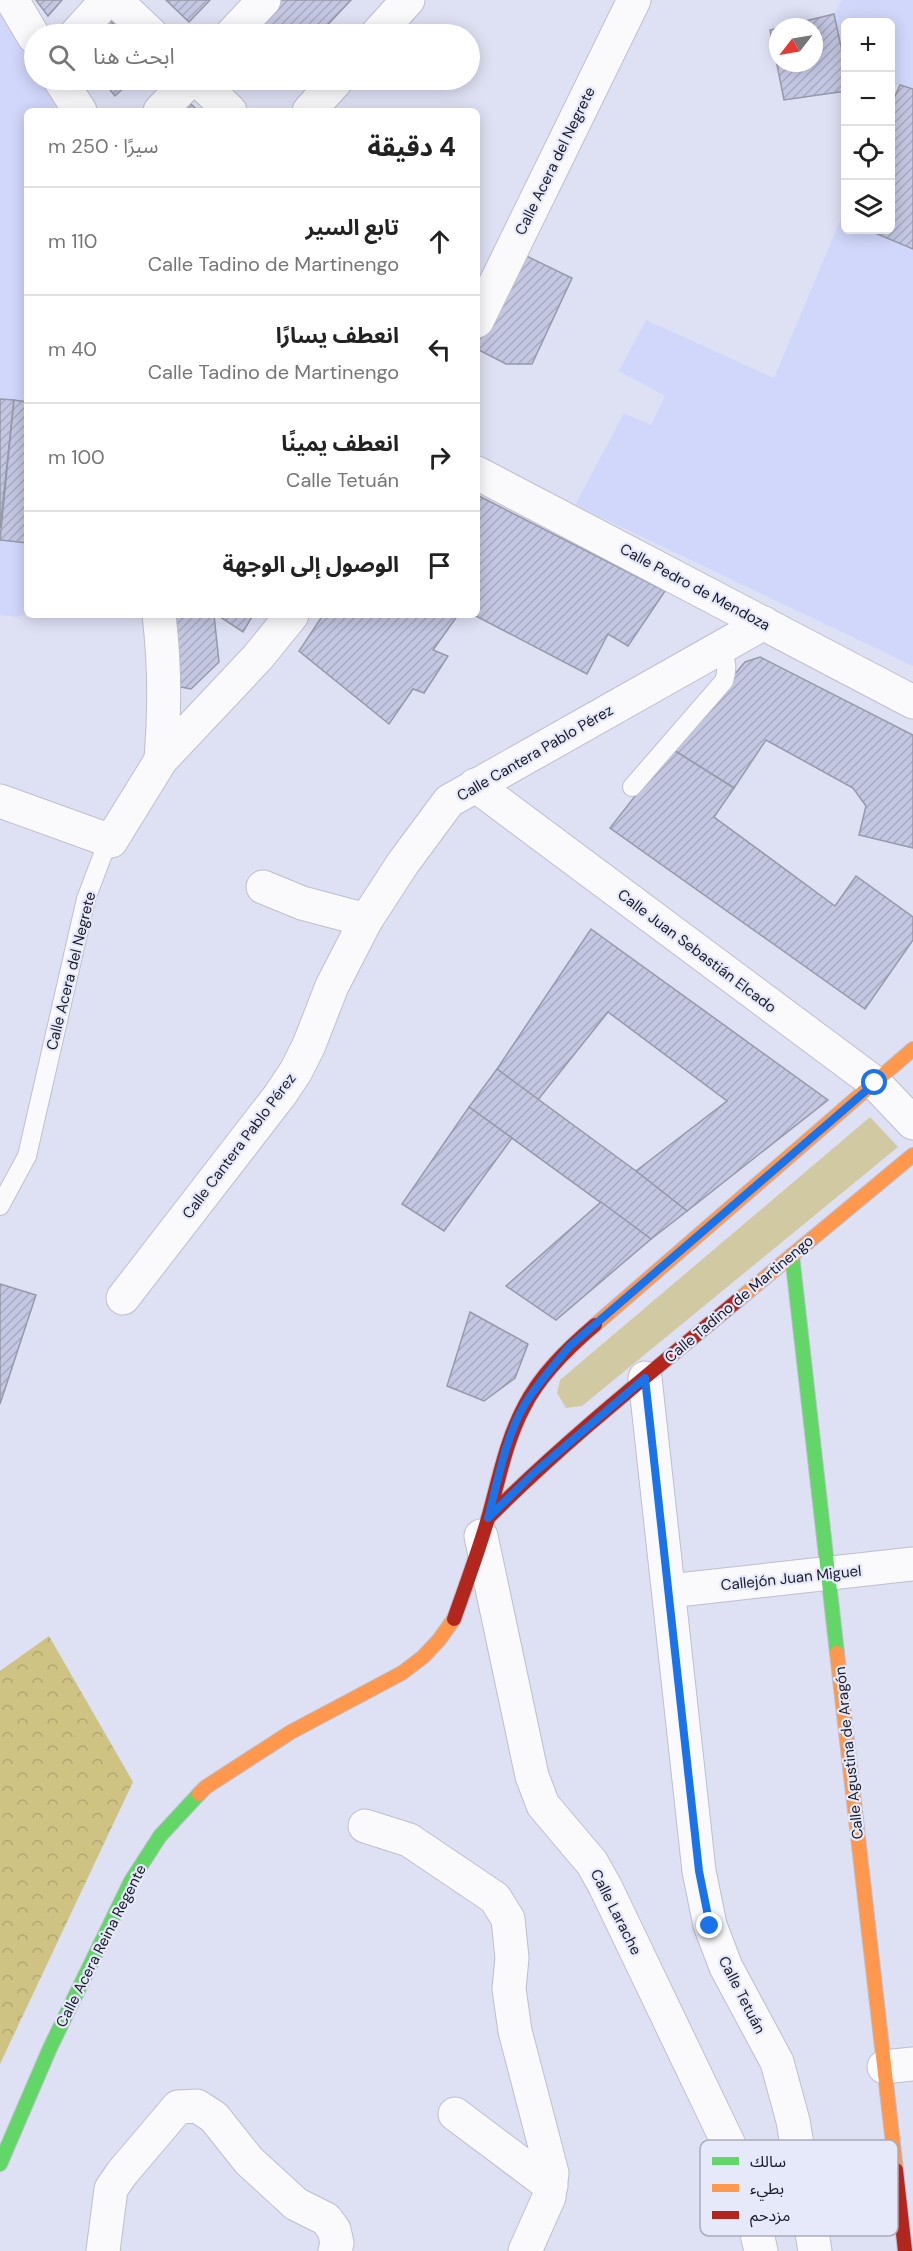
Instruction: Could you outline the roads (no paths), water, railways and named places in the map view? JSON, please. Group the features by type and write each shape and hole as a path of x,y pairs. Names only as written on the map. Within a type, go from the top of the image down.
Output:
{"street":[{"path":"12,0 26,24"},
{"path":"85,24 107,0"},
{"path":"116,0 141,24"},
{"path":"241,24 264,0"},
{"path":"386,24 408,0"},
{"name":"Calle Acera del Negrete","path":"480,315 634,0"},
{"path":"66,90 78,108"},
{"path":"163,108 180,90"},
{"path":"208,90 227,108"},
{"path":"312,108 328,90"},
{"name":"Calle Pedro de Mendoza","path":"480,475 913,702"},
{"path":"159,618 164,653 165,707 161,760"},
{"name":"Calle Acera del Negrete","path":"111,841 161,760 258,657 290,618"},
{"name":"Calle Cantera Pablo Pérez","path":"123,1298 280,1095 296,1071 309,1045 332,986 366,920 403,863 449,801 764,623"},
{"name":"Calle Juan Sebastián Elcado","path":"475,785 875,1083 913,1123"},
{"path":"0,801 111,841"},
{"path":"262,887 302,903 366,920"},
{"name":"Calle Tadino de Martinengo","path":"402,1672 423,1657 439,1640 454,1618 485,1527 509,1442 524,1406 551,1367 570,1346 913,1049"},
{"name":"Calle Tadino de Martinengo","path":"485,1527 535,1472 913,1155"},
{"name":"Calle Agustina de Aragón","path":"792,1255 828,1574 899,2065 905,2251"},
{"name":"Calle Tetuán","path":"645,1378 699,1871 710,1926 726,1967 777,2062 796,2140"},
{"name":"Calle Larache","path":"485,1527 532,1776 543,1805 592,1863 605,1886 727,2140"},
{"name":"Callejón Juan Miguel","path":"669,1592 913,1564"},
{"name":"Calle Acera Reina Regente","path":"0,2164 50,2048 131,1881 160,1836 206,1787 282,1738 402,1672"},
{"path":"365,1826 409,1840 495,1898 508,1919 512,1958 509,1989 515,2031 552,2173 549,2197 525,2251"},
{"path":"104,2251 111,2189 178,2107 197,2106 214,2117 249,2161 296,2204 326,2219 334,2230 337,2243 335,2251"},
{"path":"455,2114 551,2186"},
{"name":"Calle Larache","path":"758,2236 761,2251"},
{"name":"Calle Tetuán","path":"812,2236 815,2251"}],"lane":[{"path":"632,786 724,681 727,670 726,658 720,648"},
{"name":"Calle Acera del Negrete","path":"0,1206 27,1156 87,899 111,841"}]}
